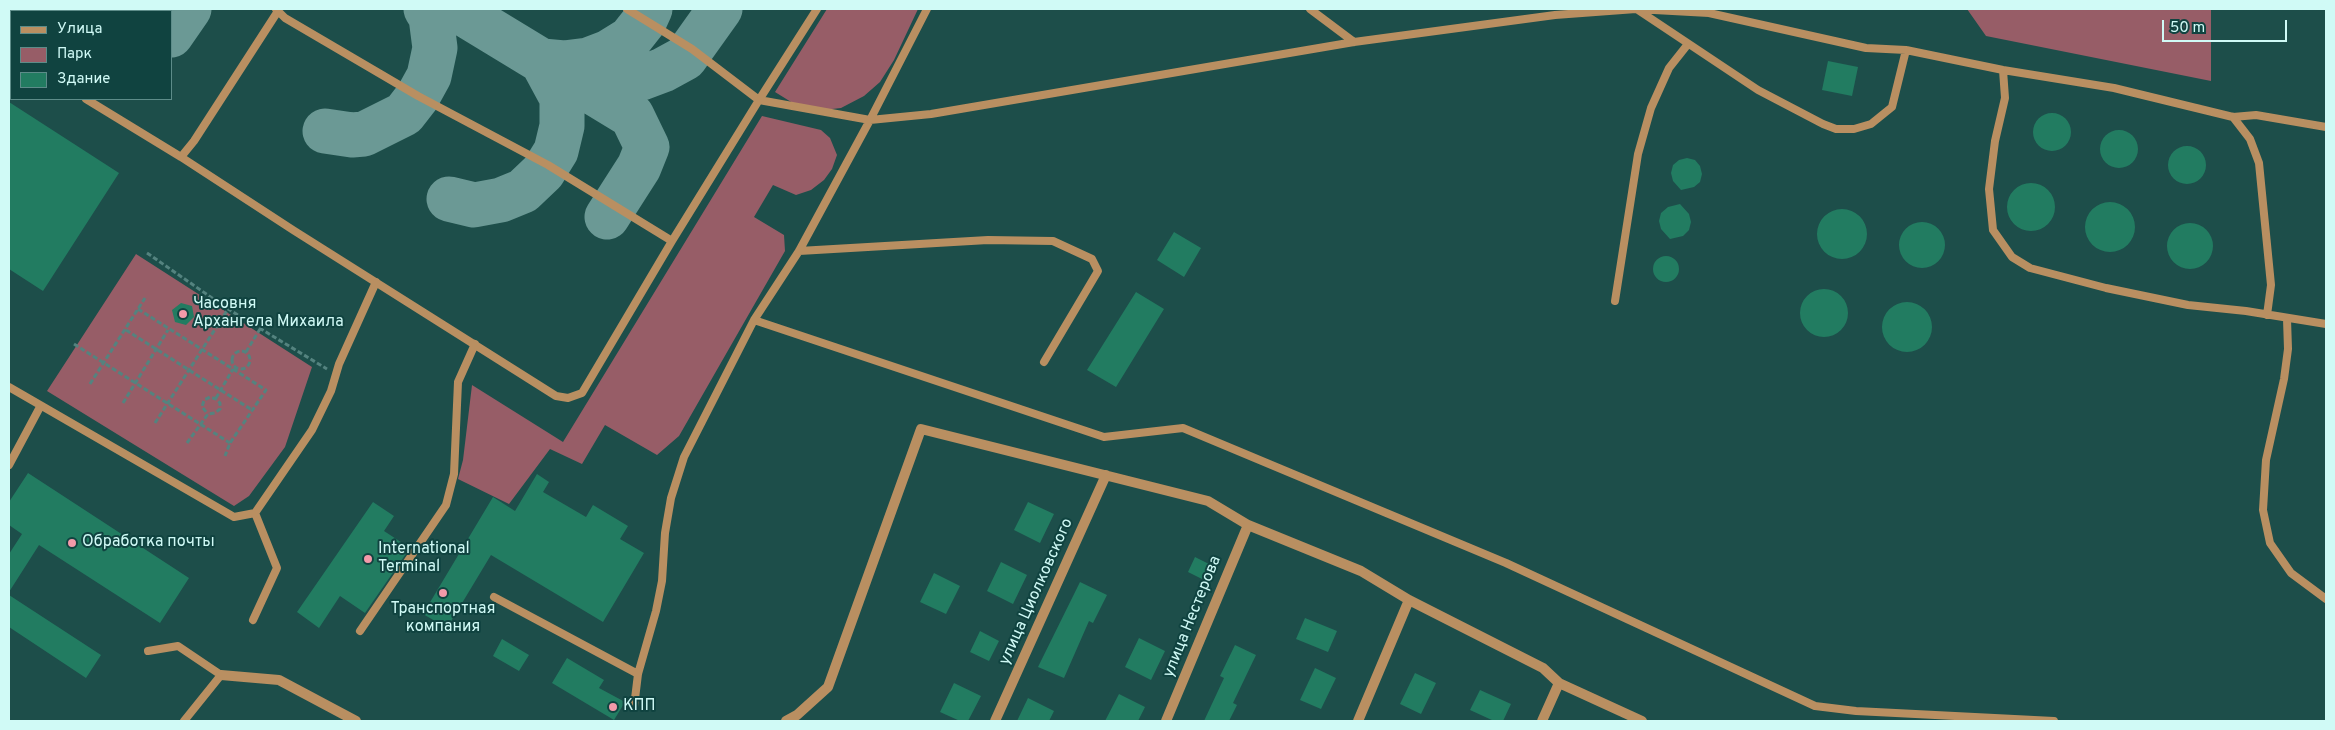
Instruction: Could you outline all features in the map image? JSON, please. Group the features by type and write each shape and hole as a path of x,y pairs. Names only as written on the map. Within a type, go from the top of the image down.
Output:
{"street":[{"path":"786,721 797,715 828,686 921,429 1208,501 1248,525 1361,571 1409,600 1543,668 1559,682 1642,721"},
{"name":"улица Циолковского","path":"995,721 1106,476"},
{"name":"улица Нестерова","path":"1166,721 1248,525"},
{"path":"1358,721 1409,600"},
{"path":"221,676 279,680 356,721"},
{"path":"1542,721 1559,682"}],"lane":[{"path":"627,9 692,49 760,100 870,120 931,114 1354,42 1555,15 1636,9 1709,13 1866,48 1906,50 2003,70 2114,88 2233,117 2256,115 2326,127"},
{"path":"88,100 181,157 253,205 556,396 568,398 582,393 672,241 817,9"},
{"path":"634,706 638,674 656,611 662,581 666,524 671,498 684,457 754,320 799,251 870,120 927,9"},
{"path":"1310,9 1354,42"},
{"path":"1636,9 1758,90 1836,129 1854,129 1871,124 1892,107 1906,50"},
{"path":"181,157 194,140 277,10 285,18 418,96 548,165 672,241"},
{"path":"1615,301 1638,154 1651,108 1666,76 1688,44"},
{"path":"2003,70 2005,98 1995,140 1988,189 1993,230 2012,257 2030,268 2106,288 2188,305 2326,324"},
{"path":"2233,117 2250,139 2259,163 2270,285 2267,315"},
{"path":"799,251 988,240 1053,241 1092,259 1098,271 1044,362"},
{"path":"9,387 40,407 234,518 256,513 312,430 336,374 338,364 376,282"},
{"path":"2287,319 2288,349 2266,460 2263,510 2270,543 2291,573 2326,599"},
{"path":"754,320 1104,437 1183,428 1506,563 1815,706 1866,712 2054,721"},
{"path":"360,631 446,505 454,474 458,382 475,344"},
{"path":"9,465 40,407"},
{"path":"253,620 277,568 256,513"},
{"path":"494,597 638,674"},
{"path":"148,651 178,646 221,676 184,721"}],"path":[{"path":"148,253 228,309 336,374"},
{"path":"90,384 145,298"},
{"path":"155,423 228,309"},
{"path":"138,310 201,350 234,368 266,390 230,443 225,456"},
{"path":"246,352 260,329"},
{"path":"126,330 252,410"},
{"path":"123,403 168,330"},
{"path":"74,344 230,443"},
{"path":"216,398 234,368 233,354 239,350 246,352 250,358 248,365 242,369 234,368"},
{"path":"187,443 208,414 215,413 220,409 220,403 216,398 210,397 204,400 202,407 208,414"}],"green space":[{"path":"827,9 918,9 894,60 880,82 864,96 841,108 823,110 796,105 775,92"},
{"path":"1967,9 2211,9 2211,81 1986,36"},
{"path":"762,116 821,130 830,138 837,155 832,169 824,180 811,190 796,195 773,185 754,217 784,235 785,251 679,436 657,455 605,425 582,464 550,449 509,504 458,479 463,460 472,385 563,442"},
{"path":"136,254 312,367 285,447 249,496 234,506 47,391"}],"building":[{"path":"1828,61 1858,67 1852,96 1822,90"},
{"path":"9,102 119,173 43,291 9,269"},
{"path":"2052,113 2066,118 2071,132 2066,146 2052,151 2038,146 2033,132 2038,118"},
{"path":"2119,130 2126,131 2132,136 2137,142 2137,156 2132,162 2126,167 2119,168 2112,167 2106,162 2101,156 2100,149 2101,142 2106,136 2112,131"},
{"path":"2187,146 2194,147 2200,152 2205,158 2205,172 2200,178 2194,183 2187,184 2180,183 2174,178 2169,172 2168,165 2169,158 2174,152 2180,147"},
{"path":"1687,158 1695,160 1700,166 1702,174 1700,182 1694,187 1681,190 1673,181 1671,173 1673,165 1679,160"},
{"path":"2031,183 2040,185 2048,190 2053,198 2055,207 2053,216 2048,224 2040,229 2031,231 2022,229 2014,224 2009,216 2007,207 2009,198 2014,190 2022,185"},
{"path":"2110,202 2124,206 2131,213 2135,227 2131,241 2124,248 2110,252 2096,248 2089,241 2085,227 2089,213 2096,206"},
{"path":"1680,204 1689,214 1691,222 1689,230 1683,236 1670,239 1661,229 1659,221 1661,213 1668,207"},
{"path":"1842,209 1852,211 1860,216 1865,224 1867,234 1865,244 1860,252 1852,257 1842,259 1832,257 1824,252 1819,244 1817,234 1819,224 1824,216 1832,211"},
{"path":"1927,222 1939,228 1944,236 1944,254 1939,262 1931,267 1917,268 1905,262 1900,254 1899,240 1905,228 1913,223"},
{"path":"2195,223 2207,229 2212,237 2212,255 2207,263 2199,268 2185,269 2173,263 2168,255 2167,241 2173,229 2181,224"},
{"path":"1174,232 1201,248 1184,277 1157,260"},
{"path":"1666,256 1675,260 1679,269 1675,278 1666,282 1657,278 1653,269 1657,260"},
{"path":"1824,289 1833,291 1841,296 1846,304 1848,313 1846,322 1841,330 1833,335 1824,337 1815,335 1807,330 1802,322 1800,313 1802,304 1807,296 1815,291"},
{"path":"1136,292 1164,309 1116,387 1087,370"},
{"path":"1907,302 1916,304 1927,313 1932,327 1930,336 1921,347 1907,352 1898,350 1887,341 1882,327 1884,318 1893,307"},
{"name":"Часовня Архангела Михаила","path":"181,303 192,306 194,317 186,325 175,322 172,310"},
{"path":"28,473 189,578 160,623 39,545 9,592 9,554 22,534 9,525 9,502"},
{"path":"537,474 549,482 543,492 586,517 593,505 628,526 620,539 644,553 603,622 491,555 447,628 423,614 493,497 515,511"},
{"name":"International Terminal","path":"373,502 394,516 384,531 410,548 365,613 340,596 319,628 297,612"},
{"path":"1028,502 1054,514 1040,543 1014,530"},
{"path":"1195,557 1209,564 1202,579 1188,572"},
{"path":"1001,562 1027,575 1013,604 987,591"},
{"path":"934,573 960,586 946,614 920,602"},
{"path":"1080,582 1107,595 1093,623 1089,621 1064,678 1038,667"},
{"path":"9,595 101,655 86,678 9,627"},
{"path":"1305,618 1337,631 1328,652 1296,639"},
{"path":"980,631 999,641 989,661 970,652"},
{"path":"1139,638 1165,651 1151,680 1125,667"},
{"path":"502,639 529,655 519,671 493,656"},
{"path":"1235,645 1256,655 1233,703 1237,705 1229,721 1204,721 1224,678 1220,676"},
{"path":"567,658 604,680 599,688 625,702 614,720 552,683"},
{"path":"1315,668 1336,678 1321,709 1300,700"},
{"path":"1415,673 1436,683 1421,714 1400,704"},
{"path":"954,683 981,696 968,721 960,721 940,712"},
{"path":"1480,690 1511,704 1503,721 1494,721 1470,710"},
{"path":"1119,694 1145,707 1138,721 1105,721"},
{"path":"1028,698 1054,711 1049,721 1017,721"}],"taxiway":[{"path":"172,34 189,9"},
{"path":"325,131 352,135 364,134 404,114 418,96 429,76 435,48 431,17 426,9"},
{"path":"456,9 632,116 647,147 639,167 607,217"},
{"path":"449,199 474,205 501,200 523,191 543,172 556,151 562,126 562,98 542,61 564,63 588,60 609,52 630,39 645,20 650,9"},
{"path":"570,72 585,77 639,79 663,70 685,58 720,9"}],"place":[{"name":"Часовня Архангела Михаила","path":"183,314"},
{"name":"Обработка почты","path":"72,543"},
{"name":"International Terminal","path":"368,559"},
{"name":"Транспортная компания","path":"443,593"},
{"name":"КПП","path":"613,707"}]}
